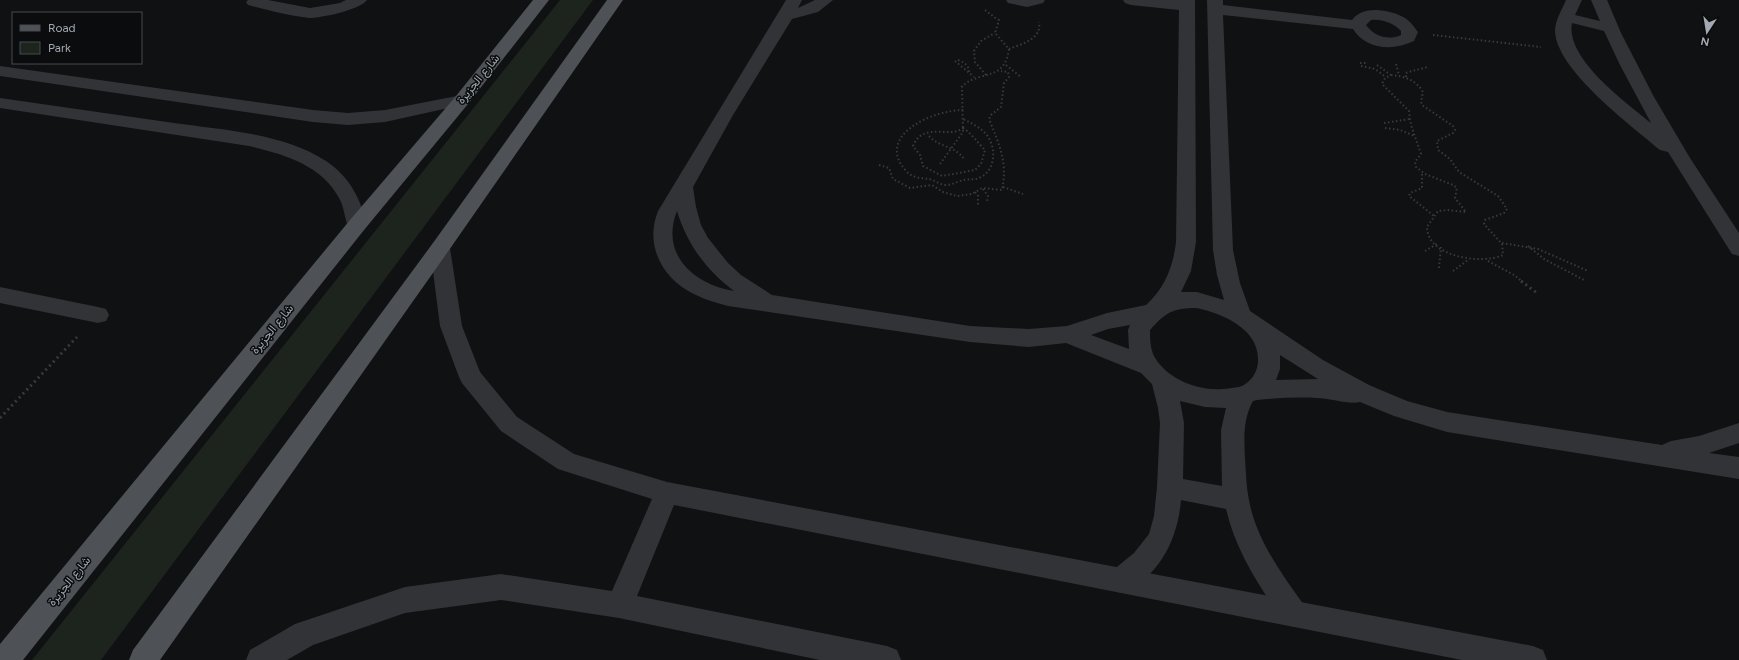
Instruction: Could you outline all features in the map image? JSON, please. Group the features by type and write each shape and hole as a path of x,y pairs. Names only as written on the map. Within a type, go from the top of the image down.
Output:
{"main road":[{"name":"شارع الجزيرة","path":"5,660 357,225 462,100 541,0"},
{"path":"143,660 440,248 615,0"}],"street":[{"path":"238,0 310,13 344,7 359,0"},
{"path":"254,2 285,3 304,0"},
{"path":"825,0 813,9 806,12 791,7 721,119 683,187 670,203 663,220 662,238 666,256 678,272 694,286 716,296 742,302 769,303 978,334 1029,338 1067,334 1108,321 1154,311 1175,301 1197,300 1220,305 1248,321 1312,364 1375,399"},
{"path":"1122,580 1143,562 1160,540 1167,516 1170,488 1172,423 1170,408 1155,373 1139,347 1139,330 1174,288 1184,265 1186,242 1187,3 1131,0"},
{"path":"1574,0 1566,18 1563,32 1568,50 1579,67 1598,86 1679,156"},
{"path":"1599,0 1610,28 1638,84 1679,156 1739,249"},
{"path":"1294,614 1276,590 1260,560 1245,529 1236,500 1232,431 1234,418 1238,406 1249,393 1266,378 1271,361 1266,344 1248,321 1232,292 1226,271 1223,250 1215,5 1358,25"},
{"path":"1367,16 1388,17 1402,23 1410,32 1408,38 1401,42 1391,43 1379,41 1369,37 1361,31 1358,25 1360,20 1367,16"},
{"path":"1566,18 1610,28"},
{"path":"0,71 313,116 348,119 385,116 423,110 462,100"},
{"path":"1598,86 1638,84"},
{"path":"0,103 249,140 280,147 302,155 334,176 350,198 357,225"},
{"path":"249,140 278,111"},
{"path":"683,187 684,206 690,224 711,259 727,275 746,290 769,303"},
{"path":"440,248 451,326 470,377 509,424 567,462 667,493 1533,660"},
{"path":"0,295 98,315"},
{"path":"1067,334 1155,373 1188,394 1218,400 1282,387 1344,391 1375,399 1410,412 1447,422 1739,468"},
{"path":"1656,454 1699,446 1739,433"},
{"path":"1170,488 1236,500"},
{"path":"619,605 667,493"},
{"path":"260,660 305,634 405,600 501,587 619,605 887,660"}],"path":[{"path":"1001,71 1006,65 1009,49 996,33 998,20 1003,12 1024,1 1040,24 1039,33 1036,37 1024,44 1009,49"},
{"path":"984,10 998,20"},
{"path":"1410,32 1568,50"},
{"path":"986,75 976,66 973,56 975,47 983,39 996,33"},
{"path":"969,73 969,68 965,63 956,61 969,73 974,77"},
{"path":"1386,77 1375,69 1361,64 1377,66 1392,75 1406,77 1418,84 1421,88 1423,96 1421,100 1423,105 1428,110 1453,126 1455,130 1453,134 1437,141 1437,148 1449,158 1457,170 1492,192 1505,203 1507,209 1504,213 1486,220 1484,224 1486,229 1502,243 1504,248 1503,255 1497,259 1488,261 1459,257 1441,247 1428,236 1428,224 1438,211 1466,212 1455,198 1457,188 1455,185 1422,173 1415,164 1421,154 1409,111 1382,84 1386,77 1392,75"},
{"path":"1006,65 1021,77"},
{"path":"1406,77 1406,73 1408,72 1428,67"},
{"path":"879,165 889,168 893,179 910,188 927,184 932,185 943,192 957,196 975,192 982,188 997,191 1002,190 1003,154 989,119 1001,107 1004,83 1010,76 1008,72 1001,71 974,77 966,81 962,86 962,136 940,164"},
{"path":"963,110 934,114 911,126 903,134 898,144 897,154 906,171 912,176 946,185 976,179 986,174 991,168 993,148 990,141 979,129 963,119"},
{"path":"1384,123 1410,119"},
{"path":"963,128 985,150 982,164 978,168 942,176 923,166 920,155 913,146 915,141 932,131 953,132 960,131 963,128"},
{"path":"1386,128 1400,130 1415,136"},
{"path":"929,136 937,143 953,147 960,152 964,159"},
{"path":"1422,173 1422,188 1410,193 1409,196 1434,216"},
{"path":"1003,187 1023,194"},
{"path":"982,188 988,196 987,201"},
{"path":"975,192 978,196 978,205"},
{"path":"1502,243 1538,249 1588,271"},
{"path":"1425,251 1437,244"},
{"path":"1527,246 1544,260 1584,280"},
{"path":"1439,268 1441,247"},
{"path":"1453,271 1469,259"},
{"path":"1488,261 1518,277 1538,293"},
{"path":"0,418 98,315"}],"green space":[{"path":"560,0 593,0 101,660 32,660"}]}
